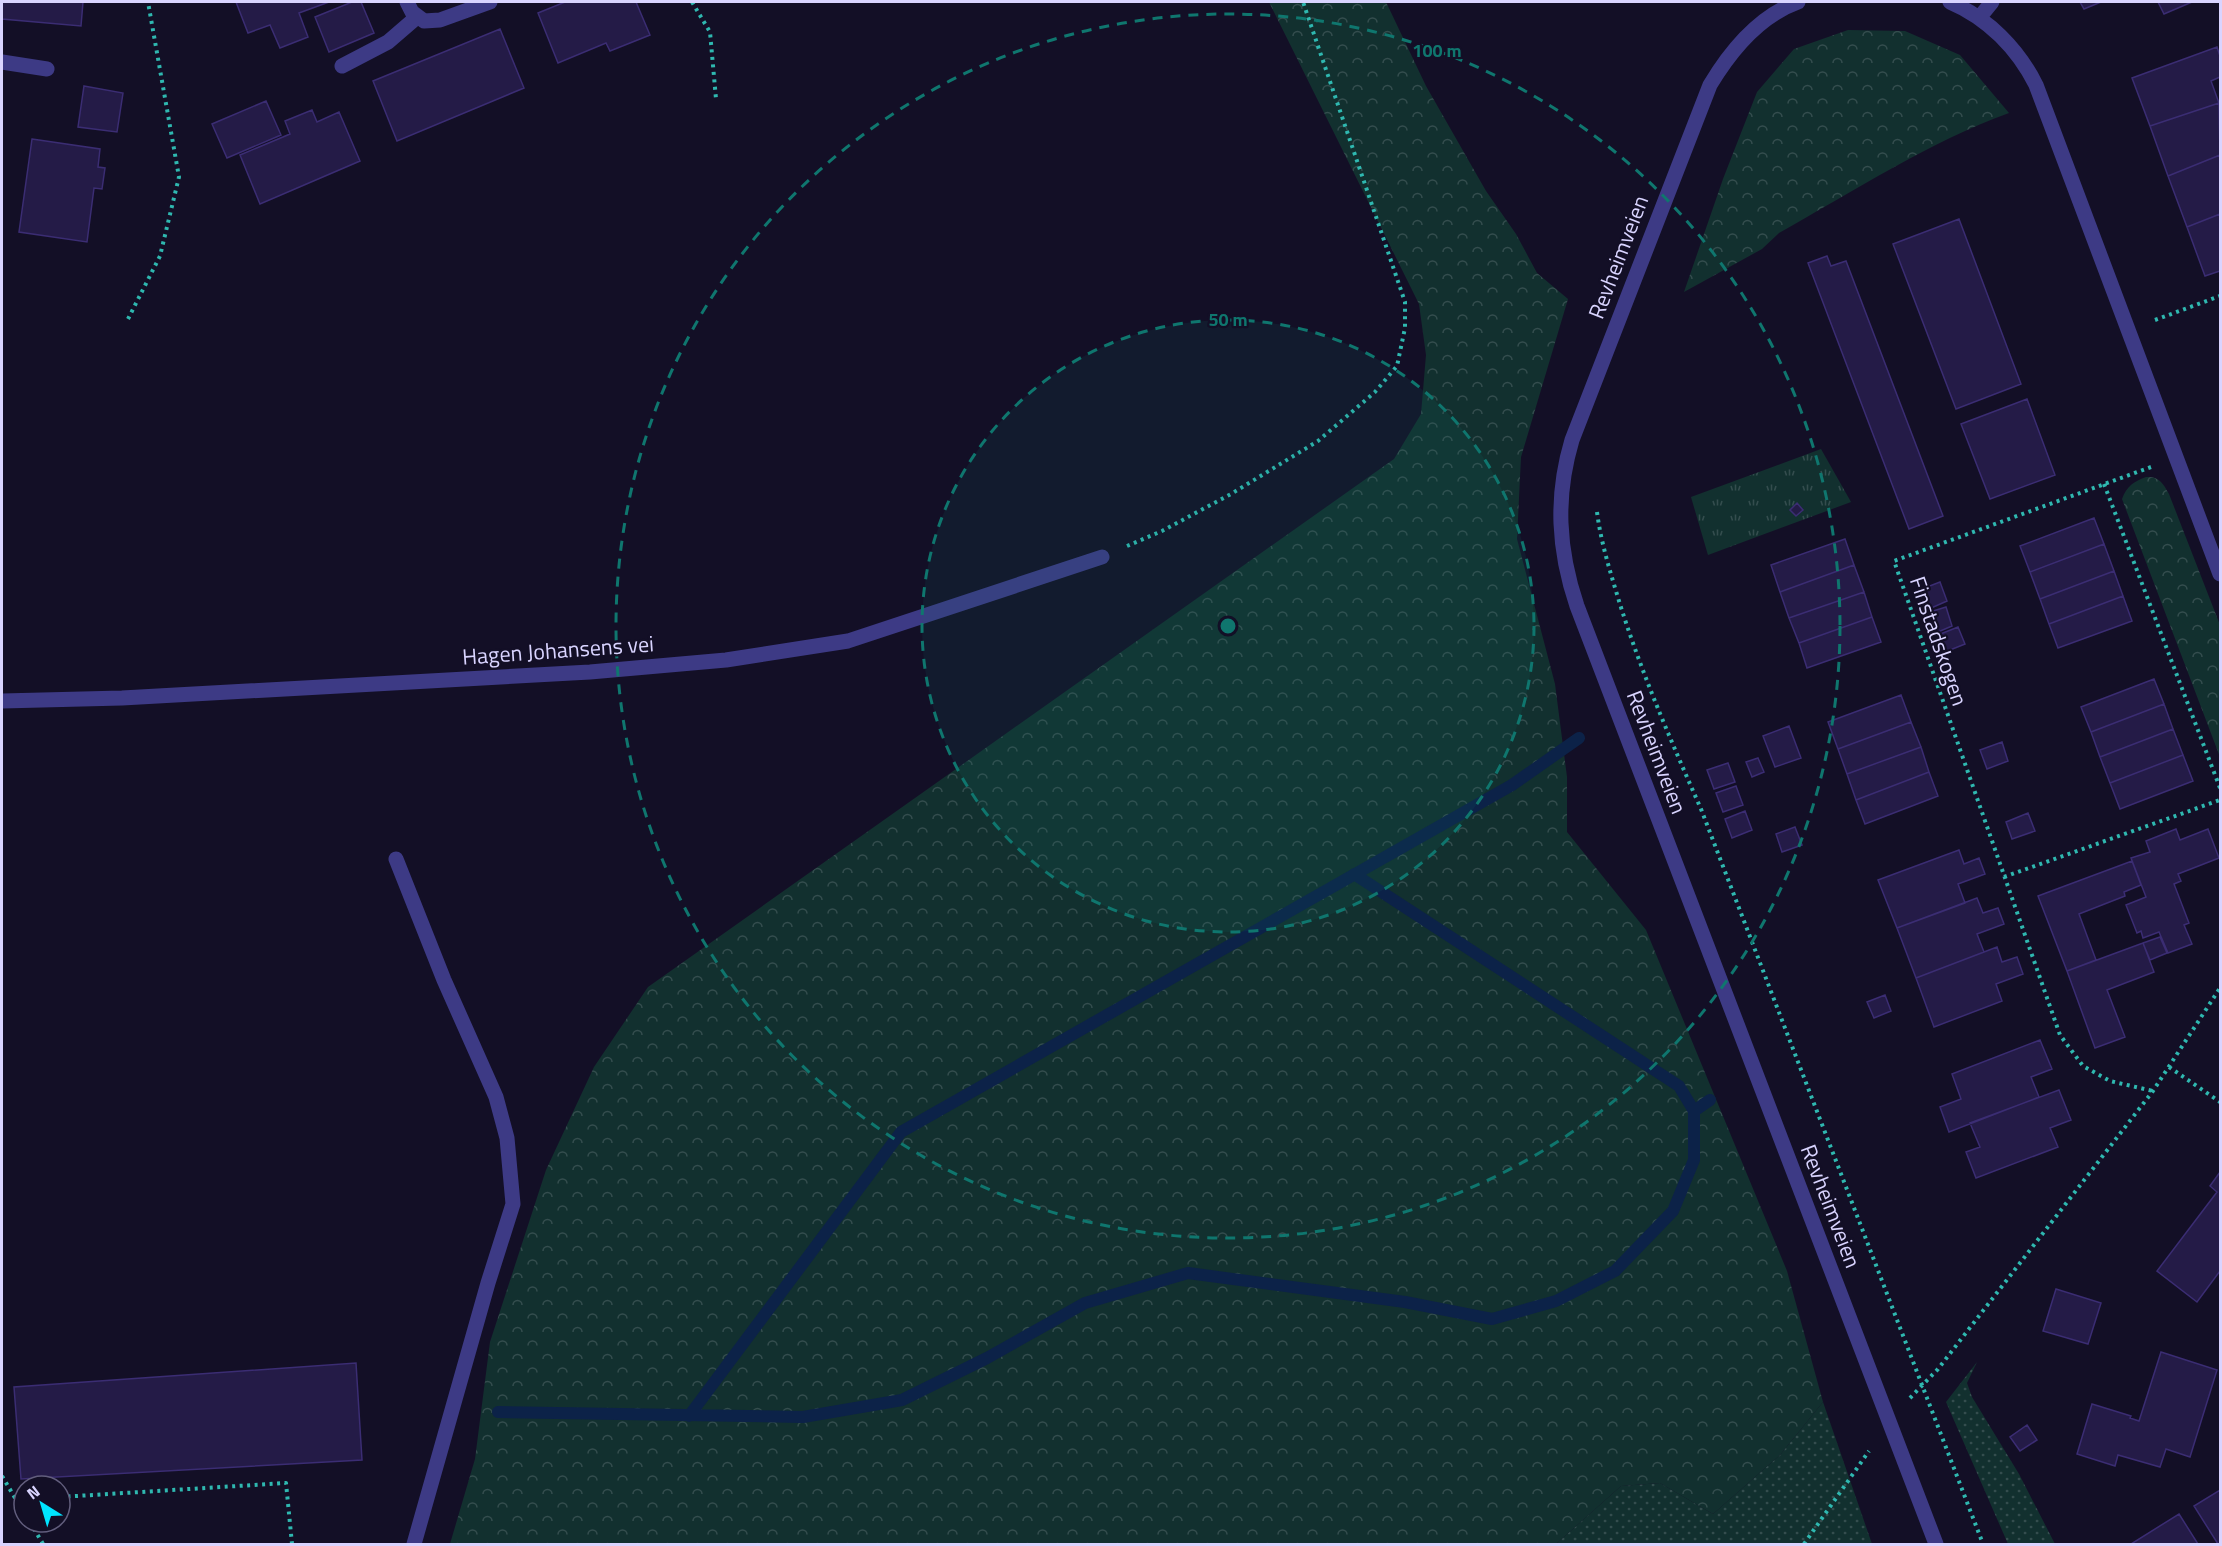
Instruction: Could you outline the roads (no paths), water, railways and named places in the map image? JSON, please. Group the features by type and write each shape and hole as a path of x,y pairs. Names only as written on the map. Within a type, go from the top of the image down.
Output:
{"street":[{"path":"407,2 417,17 424,21 440,20 490,2"},
{"name":"Revheimveien","path":"1798,2 1778,12 1748,34 1710,85 1572,440 1561,486 1560,532 1569,582 1577,606 1936,1545"},
{"path":"1950,2 1979,18 2000,35 2024,63 2036,86 2220,574"},
{"path":"1979,18 1992,2"},
{"path":"342,66 388,42 417,17"},
{"path":"2,62 47,69"},
{"name":"Hagen Johansens vei","path":"2,701 122,698 579,672 726,660 849,641 1102,557"},
{"path":"396,859 444,980 496,1097 507,1138 513,1204 488,1283 414,1545"}],"waterway":[{"path":"689,1416 901,1132 1512,785 1579,738"},
{"path":"498,1412 803,1417 902,1400 987,1358 1085,1303 1188,1273 1405,1302 1492,1319 1556,1301 1615,1271 1673,1211 1694,1160 1694,1111 1679,1086 1354,874"},
{"path":"1694,1111 1710,1100"}]}
